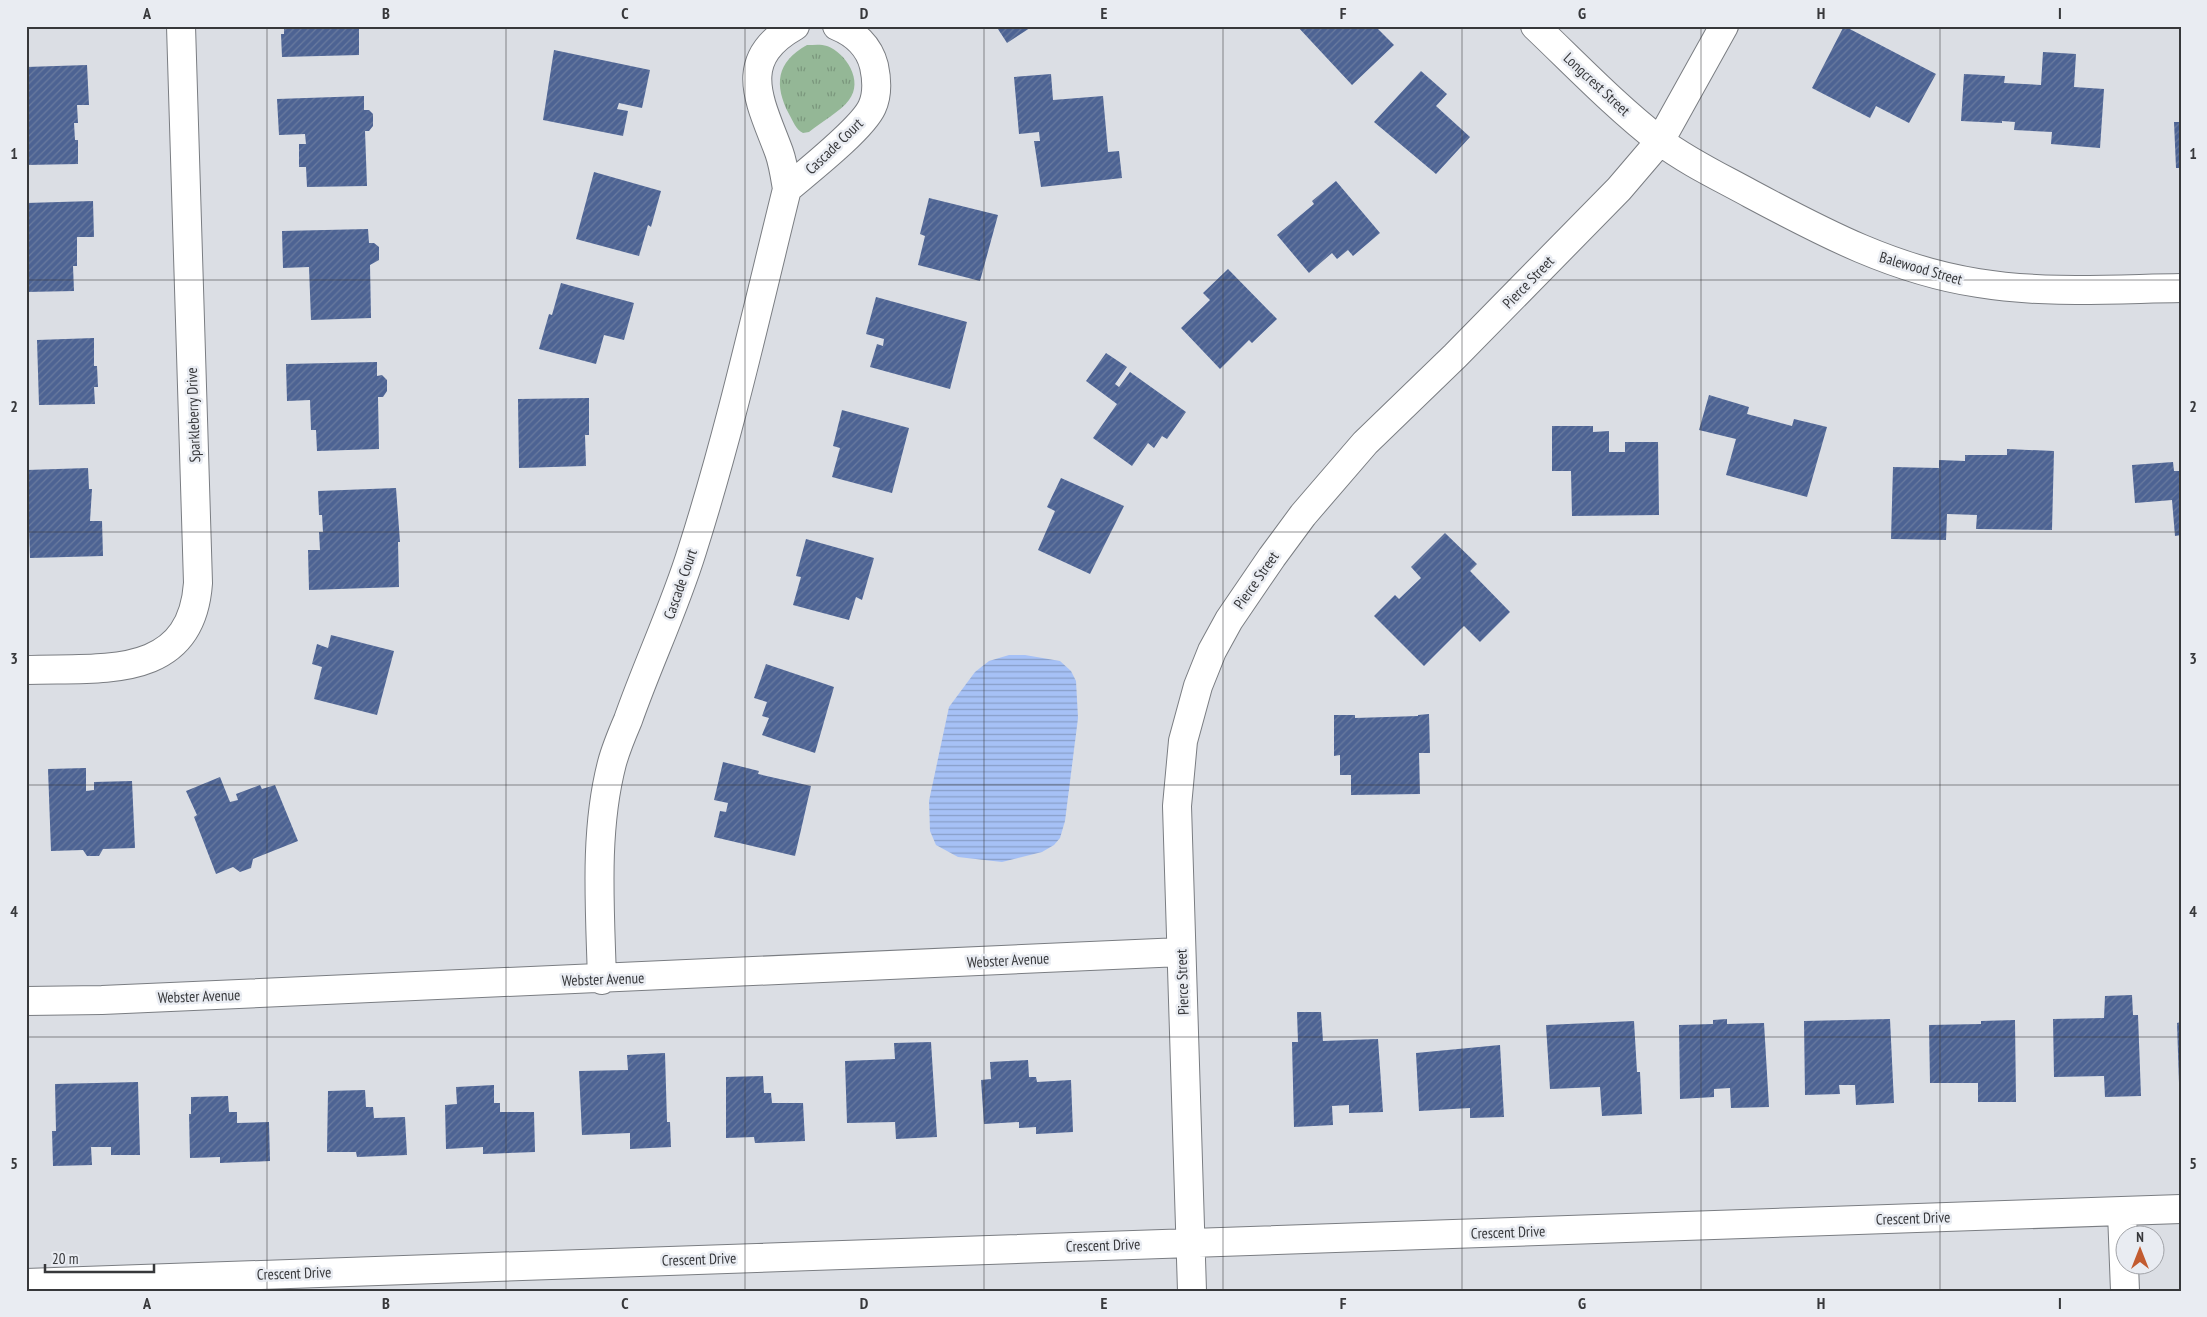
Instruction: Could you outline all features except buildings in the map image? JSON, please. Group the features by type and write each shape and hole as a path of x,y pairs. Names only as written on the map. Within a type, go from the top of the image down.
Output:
{"street":[{"name":"Sparkleberry Drive","path":"26,670 118,667 136,665 152,659 177,641 193,616 197,602 198,583 181,26"},
{"name":"Cascade Court","path":"602,980 600,920 602,819 612,762 642,681 670,616 692,552 712,485 787,189 780,154 762,112 756,82 757,68 766,50 779,35 795,26"},
{"name":"Cascade Court","path":"787,189 860,123 872,108 877,93 877,77 873,60 864,44 849,31 836,26"},
{"name":"Longcrest Street","path":"1535,26 1604,93 1660,141"},
{"name":"Pierce Street","path":"1192,1291 1180,952 1177,806 1183,741 1198,686 1212,650 1229,620 1298,522 1334,477 1612,196 1660,141 1724,26"},
{"name":"Balewood Street","path":"1660,141 1690,161 1827,234 1887,260 1917,269 1977,283 2017,288 2181,288"},
{"name":"Webster Avenue","path":"26,1001 102,1000 602,980 1180,952"},
{"name":"Crescent Drive","path":"26,1283 1190,1242 2122,1212 2181,1208"},
{"path":"2122,1212 2125,1291"}],"green space":[{"path":"807,45 827,46 841,55 851,68 855,85 849,100 836,113 809,132 803,133 797,128 789,114 781,93 780,84 781,75 789,59"}],"water":[{"path":"1009,655 1025,655 1060,661 1071,671 1076,681 1078,718 1065,821 1060,838 1054,845 1042,852 1002,862 958,857 936,845 930,831 929,801 949,707 975,672 989,661"}]}
